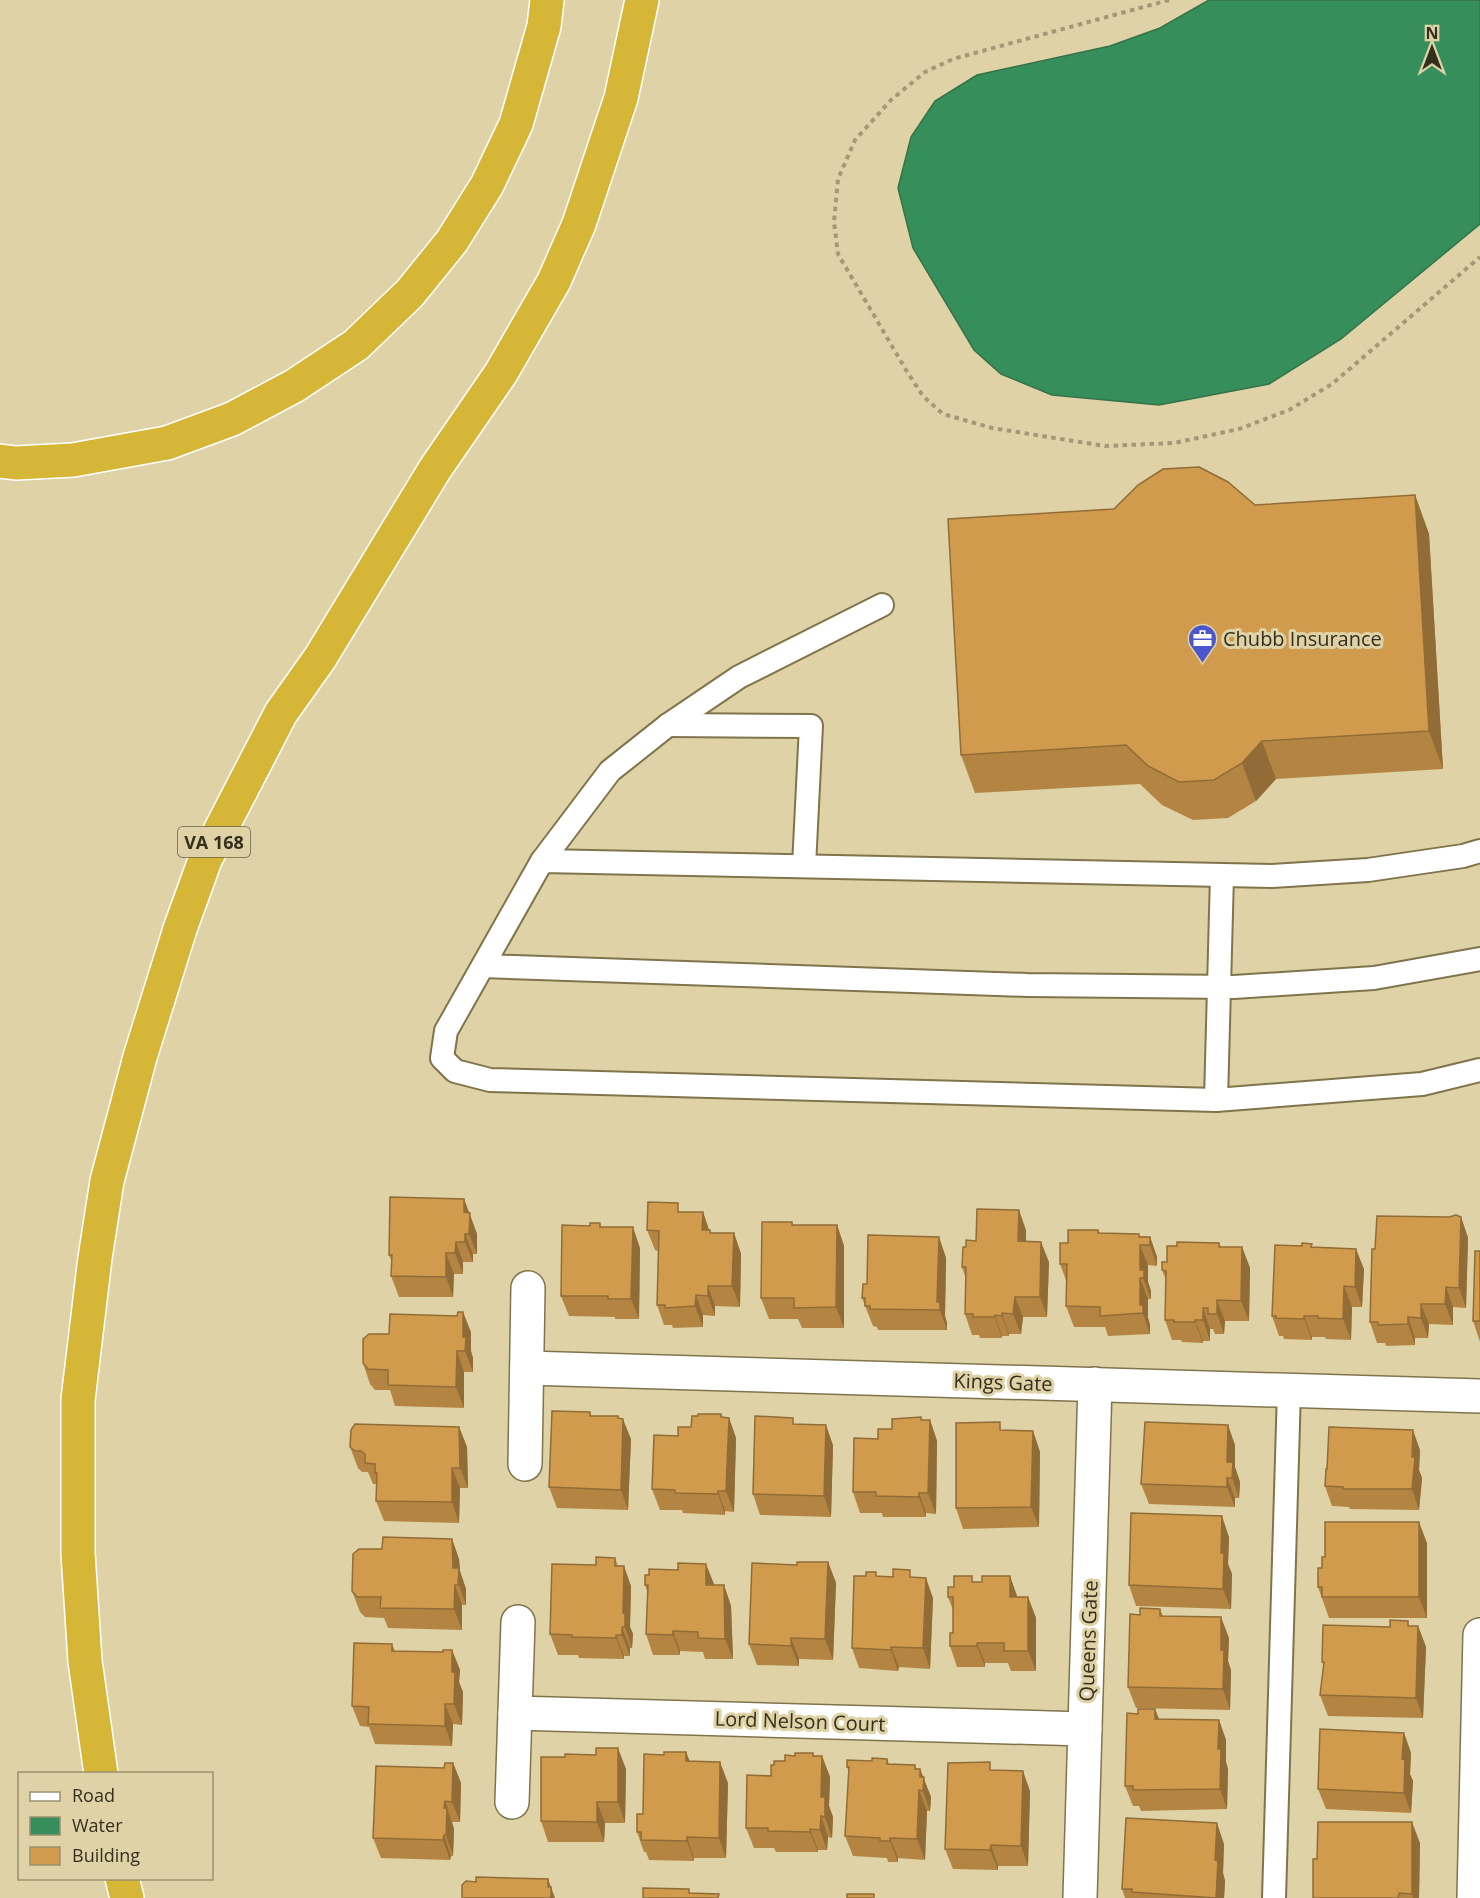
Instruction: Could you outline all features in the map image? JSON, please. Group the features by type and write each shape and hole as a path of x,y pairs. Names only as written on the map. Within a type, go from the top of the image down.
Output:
{"highway":[{"path":"0,461 16,463 73,460 167,443 232,419 294,386 356,345 410,292 452,241 487,185 516,124 544,26 547,0"},
{"name":"VA 168","path":"101,1772 85,1661 78,1553 78,1400 94,1258 107,1181 140,1057 180,929 205,860 281,713 321,658 435,469 501,373 554,280 579,224 621,98 642,0"},
{"path":"122,1880 127,1898"}],"street":[{"path":"525,1464 528,1288"},
{"name":"Kings Gate","path":"526,1368 1480,1396"},
{"name":"Queens Gate","path":"1080,1898 1095,1384"},
{"path":"512,1802 518,1622"},
{"path":"1474,1898 1480,1635"},
{"name":"Lord Nelson Court","path":"515,1713 1085,1729"}],"lane":[{"path":"882,605 739,677 668,725 610,771 542,861 446,1030 442,1058 455,1071 490,1080 1216,1100 1422,1083 1480,1070"},
{"path":"668,725 811,726 804,866"},
{"path":"542,861 1272,876 1368,870 1463,856 1480,851"},
{"path":"1216,1100 1222,875"},
{"path":"483,966 1027,985 1219,986 1374,978 1480,959"},
{"path":"1274,1898 1289,1390"}],"path":[{"path":"1169,0 953,59 925,72 891,100 855,140 838,179 834,222 838,254 923,396 943,414 993,428 1105,446 1174,443 1239,429 1289,410 1332,384 1480,257"}],"water":[{"path":"1209,0 1480,0 1480,224 1341,339 1269,384 1159,405 1052,395 1001,374 974,350 913,248 898,188 911,137 935,101 977,75 1110,46 1160,28"}],"building":[{"name":"Chubb Insurance","path":"1199,467 1228,482 1255,505 1415,495 1429,731 1262,741 1242,763 1214,780 1179,782 1148,766 1126,745 961,755 948,519 1114,509 1138,485 1163,469"},
{"path":"390,1197 464,1199 464,1212 470,1213 469,1234 465,1234 465,1242 456,1242 455,1253 446,1253 446,1277 391,1276"},
{"path":"648,1202 678,1203 678,1212 703,1212 702,1230 710,1230 710,1233 734,1233 732,1286 708,1286 708,1296 696,1295 695,1306 665,1308 665,1305 657,1305 659,1231 647,1230"},
{"path":"977,1209 1019,1210 1018,1241 1041,1242 1040,1297 1015,1297 1013,1314 1002,1313 1002,1316 995,1315 995,1317 973,1317 973,1314 965,1314 966,1267 962,1267 963,1247 966,1247 966,1240 976,1241"},
{"path":"1456,1215 1461,1217 1459,1288 1446,1287 1445,1304 1421,1304 1421,1318 1408,1317 1408,1324 1378,1325 1378,1322 1370,1322 1372,1249 1375,1249 1377,1216 1449,1217"},
{"path":"762,1222 837,1225 836,1307 794,1308 794,1298 761,1298"},
{"path":"590,1223 600,1223 600,1227 633,1227 631,1299 608,1299 608,1296 561,1296 562,1225 590,1226"},
{"path":"1068,1230 1098,1230 1098,1233 1139,1234 1139,1237 1150,1237 1150,1245 1140,1245 1140,1270 1144,1270 1144,1278 1140,1278 1140,1305 1143,1305 1143,1313 1100,1316 1100,1307 1066,1306 1067,1264 1060,1264 1060,1243 1068,1243"},
{"path":"868,1235 939,1237 937,1302 940,1302 940,1310 870,1309 870,1306 865,1306 865,1298 862,1298 863,1284 867,1284"},
{"path":"1177,1242 1219,1243 1219,1247 1242,1247 1241,1301 1217,1300 1217,1314 1208,1314 1208,1308 1203,1308 1203,1320 1195,1320 1195,1322 1165,1320 1166,1271 1162,1270 1162,1262 1167,1262 1167,1246 1177,1246"},
{"path":"1302,1243 1312,1244 1311,1247 1356,1249 1355,1287 1344,1286 1343,1319 1318,1318 1318,1316 1304,1316 1304,1319 1272,1316 1275,1245 1302,1246"},
{"path":"1475,1251 1480,1251 1480,1321 1473,1321"},
{"path":"458,1312 463,1312 463,1337 466,1337 465,1351 457,1351 456,1387 388,1385 388,1370 368,1369 363,1363 363,1339 369,1334 389,1334 390,1314 457,1316"},
{"path":"552,1411 590,1412 590,1416 618,1416 623,1419 621,1490 549,1487"},
{"path":"698,1414 721,1414 721,1417 729,1418 726,1491 718,1491 718,1494 675,1493 675,1490 652,1489 654,1435 678,1436 678,1427 691,1427 692,1416 698,1416"},
{"path":"755,1416 793,1418 793,1424 826,1425 824,1496 753,1494"},
{"path":"921,1417 921,1420 930,1420 928,1493 919,1493 919,1497 876,1496 876,1492 853,1492 854,1438 878,1439 878,1429 892,1429 892,1419"},
{"path":"1000,1422 1000,1430 1033,1431 1031,1507 956,1508 956,1423"},
{"path":"1145,1422 1228,1425 1227,1462 1233,1462 1232,1478 1227,1478 1227,1487 1141,1484"},
{"path":"355,1424 459,1427 460,1468 452,1468 452,1502 376,1501 375,1464 365,1463 365,1454 350,1447 351,1430"},
{"path":"1329,1427 1413,1430 1412,1457 1415,1457 1412,1489 1343,1489 1343,1487 1325,1486"},
{"path":"1131,1513 1222,1516 1223,1589 1129,1585"},
{"path":"1325,1522 1419,1522 1419,1597 1322,1597 1322,1587 1318,1587 1318,1568 1322,1568 1322,1557 1325,1557"},
{"path":"383,1537 452,1539 453,1568 459,1568 458,1585 455,1585 454,1609 380,1608 381,1597 357,1597 352,1591 353,1554 359,1549 382,1549"},
{"path":"596,1557 615,1558 615,1566 624,1566 625,1627 622,1627 622,1635 616,1635 616,1638 550,1634 552,1564 596,1565"},
{"path":"797,1562 828,1562 825,1639 791,1638 791,1646 749,1644 752,1563 797,1565"},
{"path":"678,1563 706,1564 706,1585 724,1585 725,1639 698,1638 698,1632 673,1631 673,1635 646,1634 648,1585 645,1585 645,1575 649,1575 649,1569 678,1570"},
{"path":"893,1569 910,1570 910,1577 926,1578 923,1648 891,1647 891,1650 852,1648 854,1576 866,1576 866,1572 876,1572 876,1576 893,1577"},
{"path":"954,1576 972,1576 972,1582 982,1582 982,1576 1010,1576 1010,1597 1028,1597 1028,1651 1004,1651 1004,1643 950,1646 950,1633 953,1633 953,1597 948,1597 948,1587 954,1587"},
{"path":"1140,1608 1160,1609 1160,1616 1221,1617 1221,1650 1224,1650 1223,1689 1128,1687 1130,1614 1140,1615"},
{"path":"1390,1620 1408,1621 1408,1626 1418,1626 1416,1698 1320,1695 1324,1662 1322,1662 1323,1625 1390,1627"},
{"path":"354,1643 392,1644 392,1651 443,1652 443,1650 452,1650 452,1672 455,1672 454,1704 445,1704 445,1726 368,1724 369,1707 352,1706"},
{"path":"1138,1709 1155,1709 1155,1719 1219,1720 1220,1789 1133,1790 1133,1786 1125,1786 1127,1713 1138,1714"},
{"path":"1320,1729 1404,1733 1402,1759 1405,1760 1404,1793 1318,1789"},
{"path":"596,1748 618,1748 618,1802 597,1802 597,1822 541,1821 541,1757 565,1757 565,1754 596,1755"},
{"path":"664,1752 686,1752 686,1761 720,1762 719,1838 687,1837 687,1841 641,1840 641,1832 637,1832 637,1814 643,1814 644,1754 664,1755"},
{"path":"795,1753 813,1753 813,1756 822,1756 821,1797 825,1797 825,1817 821,1816 820,1830 810,1829 810,1832 768,1831 768,1828 746,1828 747,1775 771,1776 771,1765 774,1765 774,1761 785,1761 785,1755 795,1756"},
{"path":"872,1758 887,1759 887,1764 915,1765 915,1769 920,1769 920,1777 924,1777 923,1791 919,1790 917,1839 890,1838 890,1841 880,1841 880,1838 845,1836 849,1767 847,1767 847,1760 872,1761"},
{"path":"990,1762 990,1770 1023,1771 1021,1846 991,1845 990,1850 945,1849 948,1763"},
{"path":"445,1763 453,1763 452,1802 445,1801 446,1835 443,1840 373,1838 376,1766 444,1768"},
{"path":"1126,1818 1217,1823 1216,1898 1132,1892 1132,1889 1122,1889"},
{"path":"1318,1822 1412,1822 1412,1894 1399,1893 1398,1898 1313,1898 1313,1859 1317,1859"},
{"path":"476,1877 548,1879 551,1898 462,1898 462,1885 466,1881 476,1882"},
{"path":"643,1888 689,1889 689,1893 719,1894 718,1898 643,1898"},
{"path":"847,1894 874,1894 874,1898 847,1898"}],"place":[{"name":"Chubb Insurance","path":"1202,664"}]}
